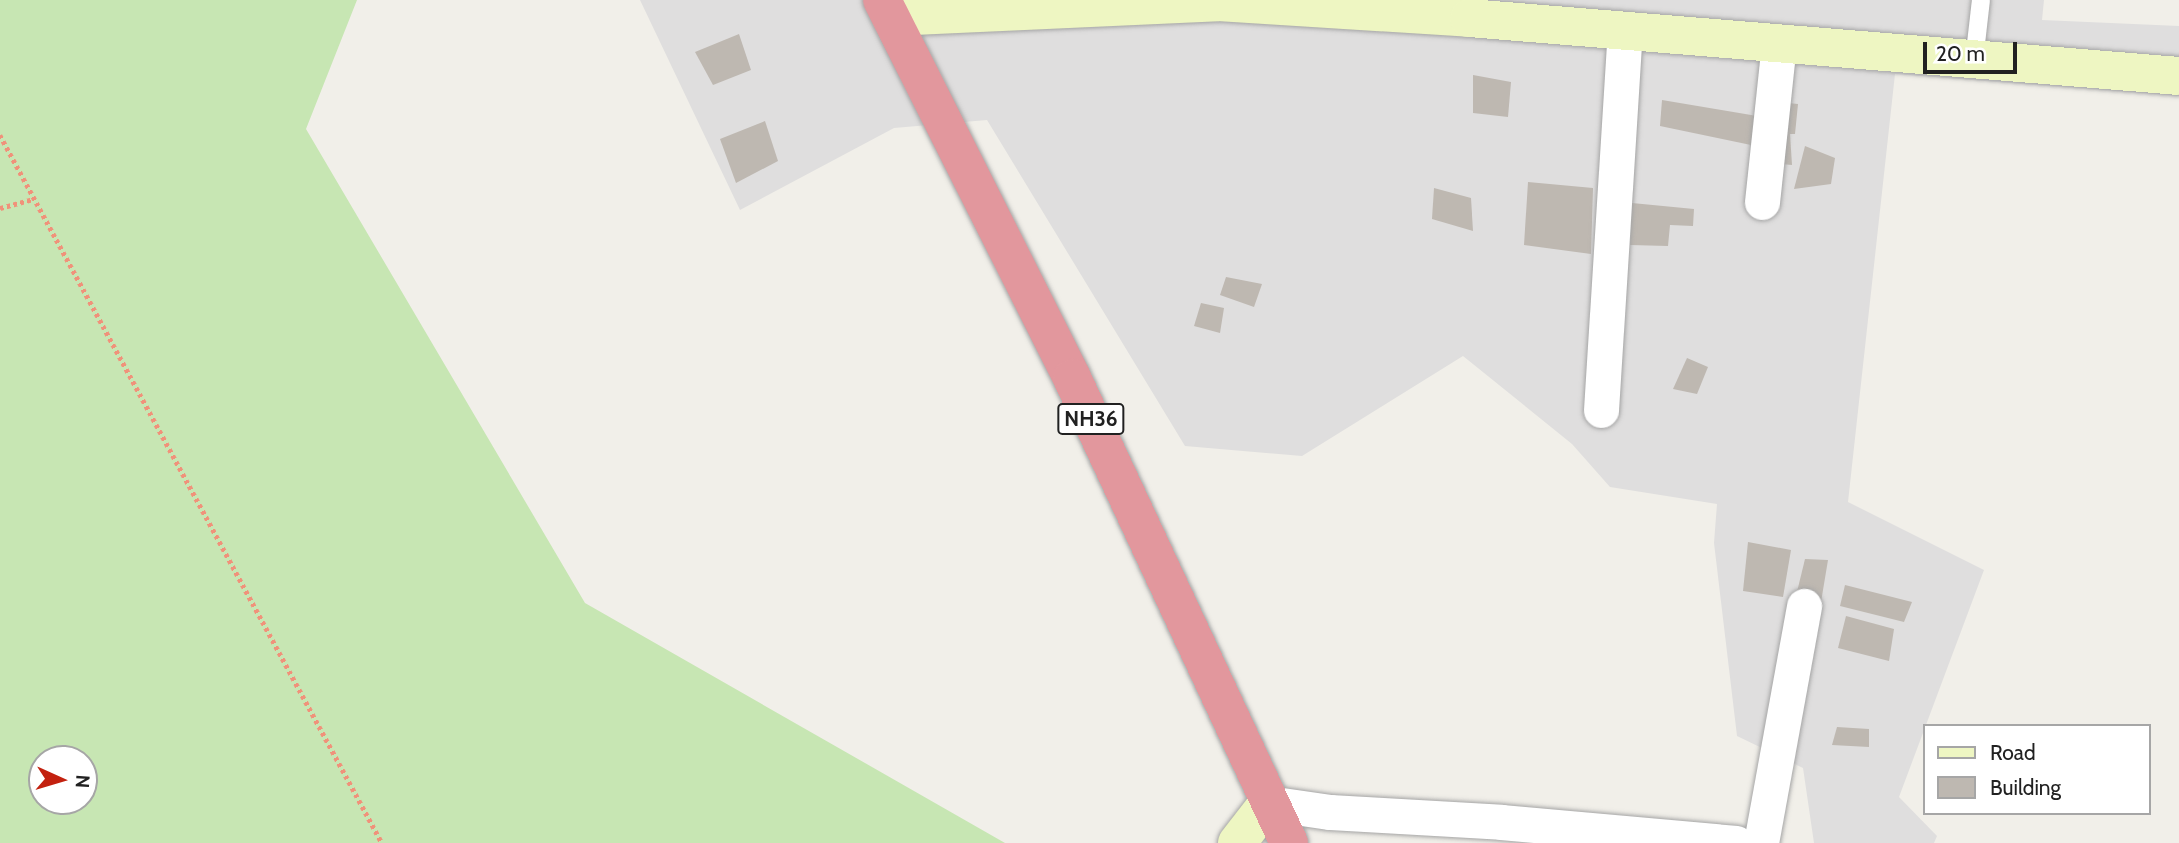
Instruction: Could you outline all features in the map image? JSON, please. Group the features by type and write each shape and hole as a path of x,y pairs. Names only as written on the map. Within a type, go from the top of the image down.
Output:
{"highway":[{"name":"NH36","path":"887,9 1072,378 1268,803 1289,843"}],"street":[{"path":"887,9 1217,2 1625,31 2179,76"},
{"path":"1601,410 1625,31"},
{"path":"1762,202 1779,44"},
{"path":"1761,843 1804,606"},
{"path":"1237,843 1268,803 1330,813 1513,823 1736,843"}],"lane":[{"path":"1974,61 1981,0"}],"path":[{"path":"0,135 382,843"},
{"path":"0,208 33,199"}],"shaded area":[{"path":"640,0 2044,0 2042,20 2179,26 2179,96 1895,74 1848,502 1984,570 1926,724 1924,724 1899,797 1937,836 1934,843 1814,843 1803,768 1737,736 1714,543 1717,504 1610,487 1572,444 1463,356 1302,456 1185,446 987,120 894,128 740,210"}],"green space":[{"path":"0,0 357,0 306,129 585,603 1005,843 0,843"}],"building":[{"path":"739,34 751,70 713,85 695,52"},
{"path":"1473,75 1511,82 1508,117 1473,113"},
{"path":"1662,100 1763,117 1751,145 1660,126"},
{"path":"1777,102 1798,104 1795,134 1790,134 1792,165 1768,163"},
{"path":"765,121 778,161 736,183 720,139"},
{"path":"1805,146 1835,158 1831,184 1794,189"},
{"path":"1528,182 1593,188 1591,254 1524,245"},
{"path":"1434,188 1471,198 1473,231 1432,219"},
{"path":"1632,203 1694,209 1693,226 1670,225 1668,246 1630,245"},
{"path":"1226,277 1262,284 1254,307 1220,295"},
{"path":"1201,303 1224,308 1220,333 1194,326"},
{"path":"1687,358 1708,367 1697,394 1673,389"},
{"path":"1748,542 1791,550 1783,597 1743,591"},
{"path":"1805,559 1828,560 1821,602 1796,596"},
{"path":"1845,585 1912,602 1904,622 1840,606"},
{"path":"1846,616 1894,629 1889,661 1838,648"},
{"path":"1837,727 1869,729 1869,747 1832,745"}]}
